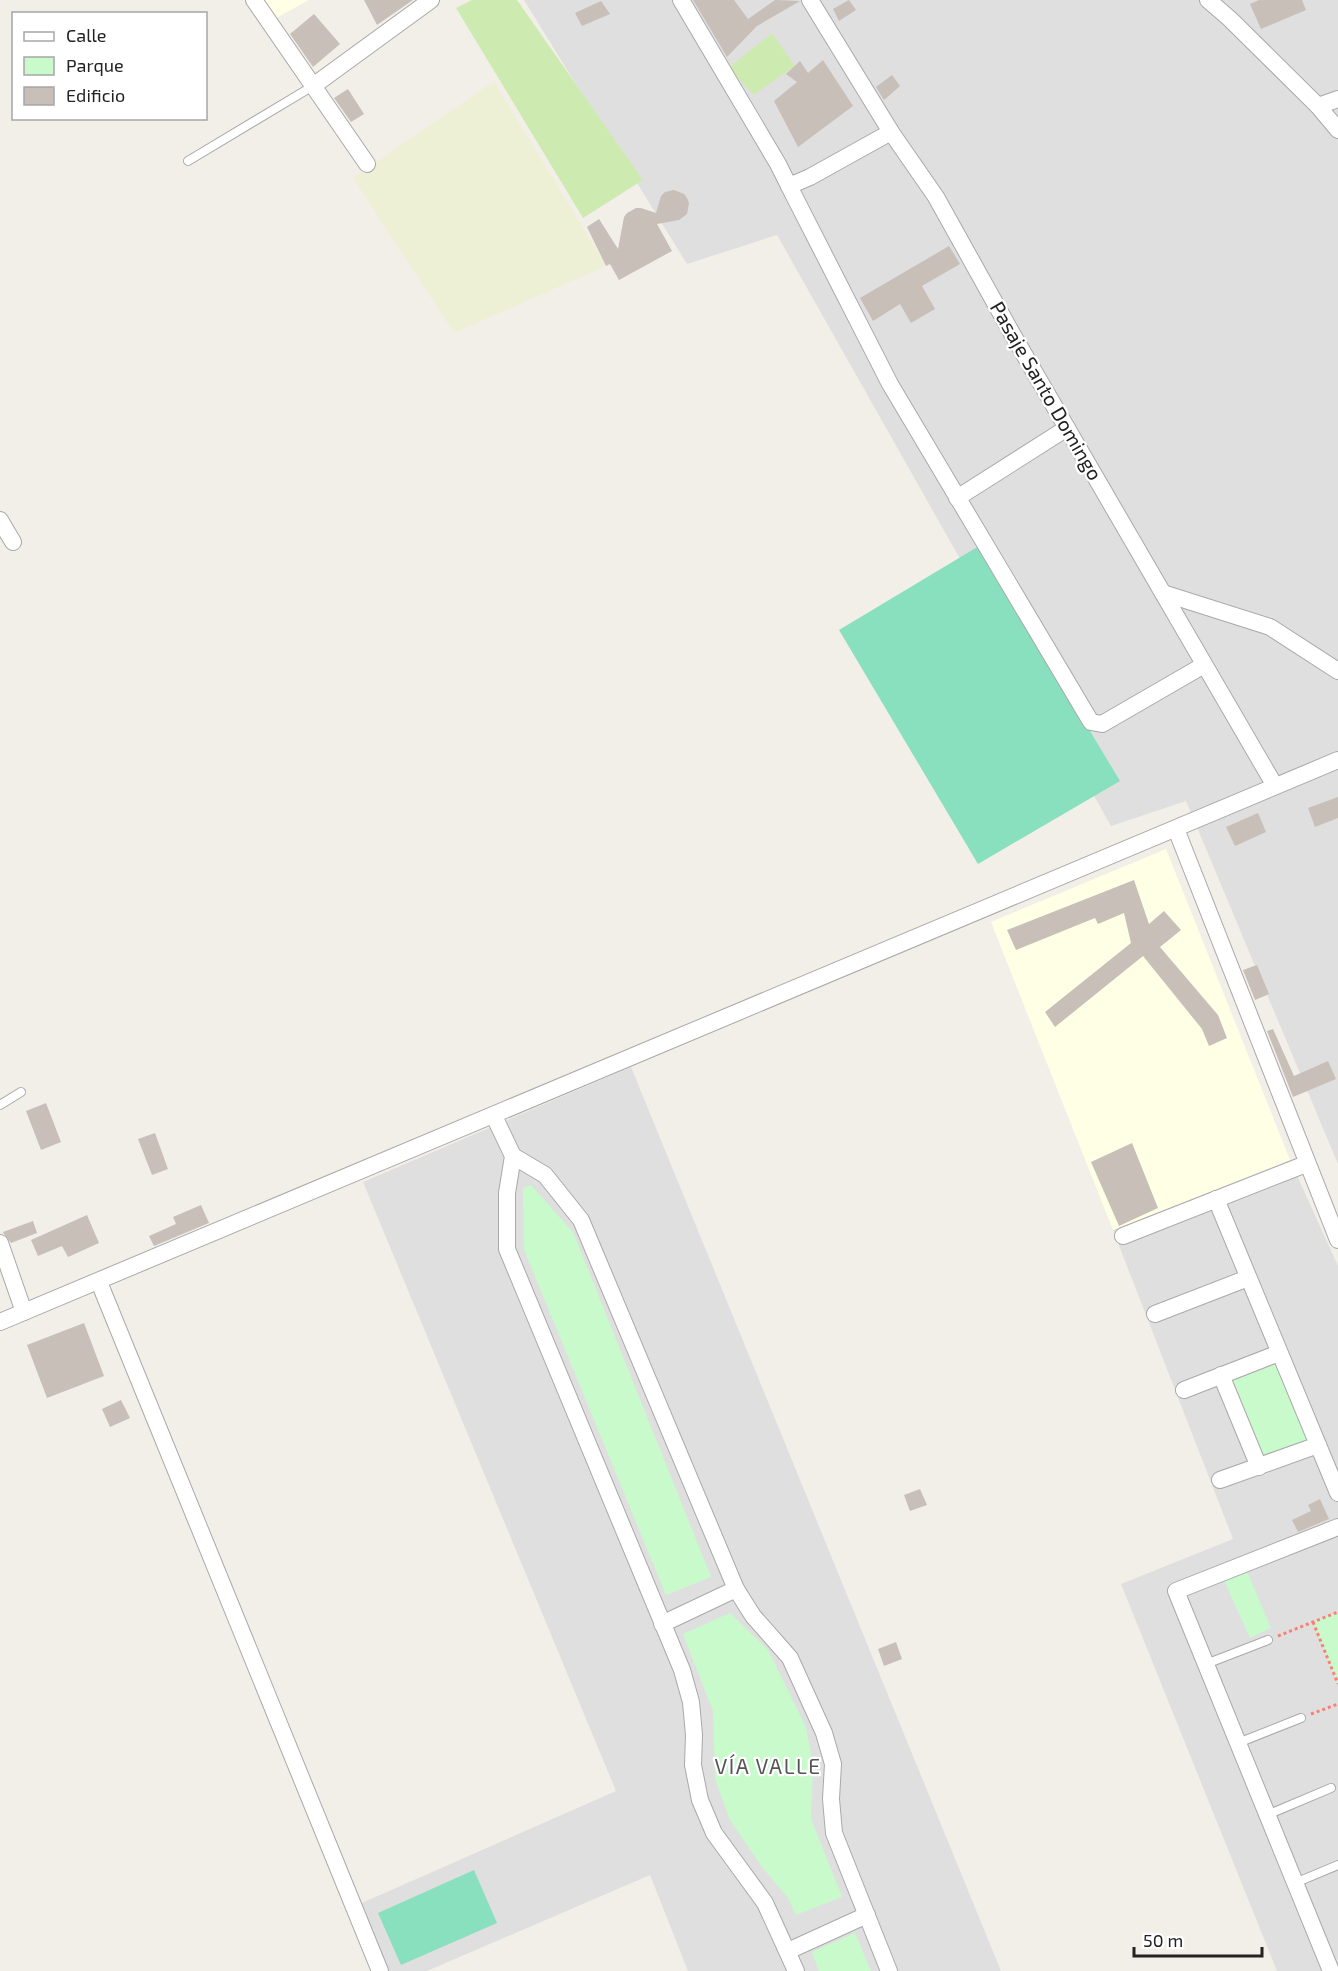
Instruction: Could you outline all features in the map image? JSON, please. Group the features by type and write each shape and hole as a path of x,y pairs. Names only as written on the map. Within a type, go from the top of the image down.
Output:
{"street":[{"path":"254,0 367,164"},
{"path":"313,86 431,0"},
{"path":"681,0 778,164 890,384 1091,722 1102,724 1204,665"},
{"name":"Pasaje Santo Domingo","path":"810,0 891,132 936,197 1275,786"},
{"path":"1208,0 1318,106 1338,130"},
{"path":"1318,106 1338,99"},
{"path":"789,186 810,177 891,132"},
{"path":"957,498 1067,428"},
{"path":"0,520 13,542"},
{"path":"1163,593 1270,627 1338,671"},
{"path":"0,1322 1338,760"},
{"path":"1176,829 1306,1164 1338,1240"},
{"path":"494,1116 513,1156 545,1175 581,1220 736,1589 753,1616 790,1658 824,1733 833,1764 831,1800 834,1833 889,1971"},
{"path":"513,1156 507,1193 507,1249 682,1670 691,1702 694,1735 693,1765 700,1800 714,1833 765,1903 796,1971"},
{"path":"1123,1236 1306,1164"},
{"path":"1216,1199 1338,1493"},
{"path":"0,1243 24,1312"},
{"path":"1155,1314 1248,1278"},
{"path":"99,1282 380,1971"},
{"path":"1184,1390 1279,1353"},
{"path":"1221,1375 1258,1467"},
{"path":"1220,1480 1318,1445"},
{"path":"1332,1966 1295,1883 1176,1591 1338,1527"},
{"path":"662,1624 736,1589"},
{"path":"788,1951 867,1916"}],"lane":[{"path":"188,161 313,86"},
{"path":"0,1105 21,1092"},
{"path":"1206,1664 1268,1640"},
{"path":"1238,1743 1301,1718"},
{"path":"1267,1815 1330,1788"},
{"path":"1295,1883 1338,1865"}],"path":[{"path":"1268,1640 1338,1612"},
{"path":"1313,1622 1338,1684"},
{"path":"1301,1718 1338,1704"}],"shaded area":[{"path":"264,0 309,0 276,18"},
{"path":"524,0 1338,0 1338,1164 1186,801 1111,826 777,235 687,264"},
{"path":"494,81 606,266 454,333 353,178"},
{"path":"1166,849 1290,1160 1113,1230 991,922"},
{"path":"631,1067 1001,1971 688,1971 650,1875 427,1971 380,1971 355,1906 616,1791 363,1182"},
{"path":"1290,1160 1338,1266 1338,1971 1277,1971 1121,1584 1233,1539 1113,1230"}],"green space":[{"path":"472,0 517,0 643,180 583,218 456,8"},
{"path":"772,33 795,66 754,95 728,68"},
{"path":"979,546 1120,781 978,864 839,630"},
{"path":"531,1185 573,1232 711,1577 666,1595 524,1250 523,1188"},
{"path":"1274,1359 1309,1443 1263,1460 1228,1377"},
{"path":"1246,1569 1271,1628 1250,1638 1223,1578"},
{"path":"1338,1612 1338,1684 1313,1622"},
{"path":"730,1613 768,1650 806,1727 813,1766 811,1819 842,1897 796,1915 788,1898 762,1867 730,1820 715,1779 713,1711 683,1634"},
{"path":"474,1870 497,1923 401,1965 378,1913"},
{"path":"855,1933 871,1971 819,1971 812,1952"}],"building":[{"path":"364,0 413,0 377,25"},
{"path":"693,0 734,0 748,19 775,0 800,1 757,26 727,57"},
{"path":"849,0 856,10 839,21 833,9"},
{"path":"1259,0 1302,0 1306,10 1261,29 1250,4"},
{"path":"601,1 610,14 582,26 575,13"},
{"path":"314,14 340,44 313,67 290,34"},
{"path":"823,60 853,106 798,147 774,101 797,82 786,74 800,61 808,73"},
{"path":"892,75 900,86 884,100 876,87"},
{"path":"348,89 364,114 351,122 334,98"},
{"path":"674,190 684,194 687,198 689,203 687,214 679,220 657,224 672,251 619,280 610,264 606,266 587,227 599,219 618,249 624,217 627,213 641,208 656,213 661,196 665,192"},
{"path":"949,246 960,264 922,286 935,309 911,323 900,304 873,321 860,298"},
{"path":"1338,797 1338,818 1315,827 1308,808"},
{"path":"1258,813 1266,832 1235,846 1226,827"},
{"path":"1134,880 1149,924 1164,911 1181,930 1160,947 1218,1015 1227,1038 1209,1046 1202,1029 1143,956 1055,1027 1045,1012 1131,943 1124,913 1098,924 1095,918 1016,950 1007,930"},
{"path":"1257,965 1269,994 1255,1000 1243,970"},
{"path":"1273,1029 1294,1076 1328,1061 1336,1079 1293,1097 1267,1031"},
{"path":"46,1103 61,1142 41,1150 26,1111"},
{"path":"155,1133 168,1169 152,1175 138,1139"},
{"path":"1132,1143 1158,1208 1119,1226 1091,1162"},
{"path":"201,1205 209,1223 154,1246 149,1236 176,1224 173,1217"},
{"path":"87,1215 99,1243 68,1257 62,1246 38,1256 31,1240"},
{"path":"33,1221 37,1233 11,1243 3,1232"},
{"path":"84,1323 104,1376 47,1398 27,1345"},
{"path":"121,1400 130,1418 110,1427 102,1409"},
{"path":"920,1489 927,1505 910,1511 904,1495"},
{"path":"1320,1499 1329,1519 1298,1532 1292,1520 1311,1511 1308,1505"},
{"path":"896,1642 902,1659 884,1666 878,1649"}],"district":[{"name":"VÍA VALLE","path":"768,1767"}]}
